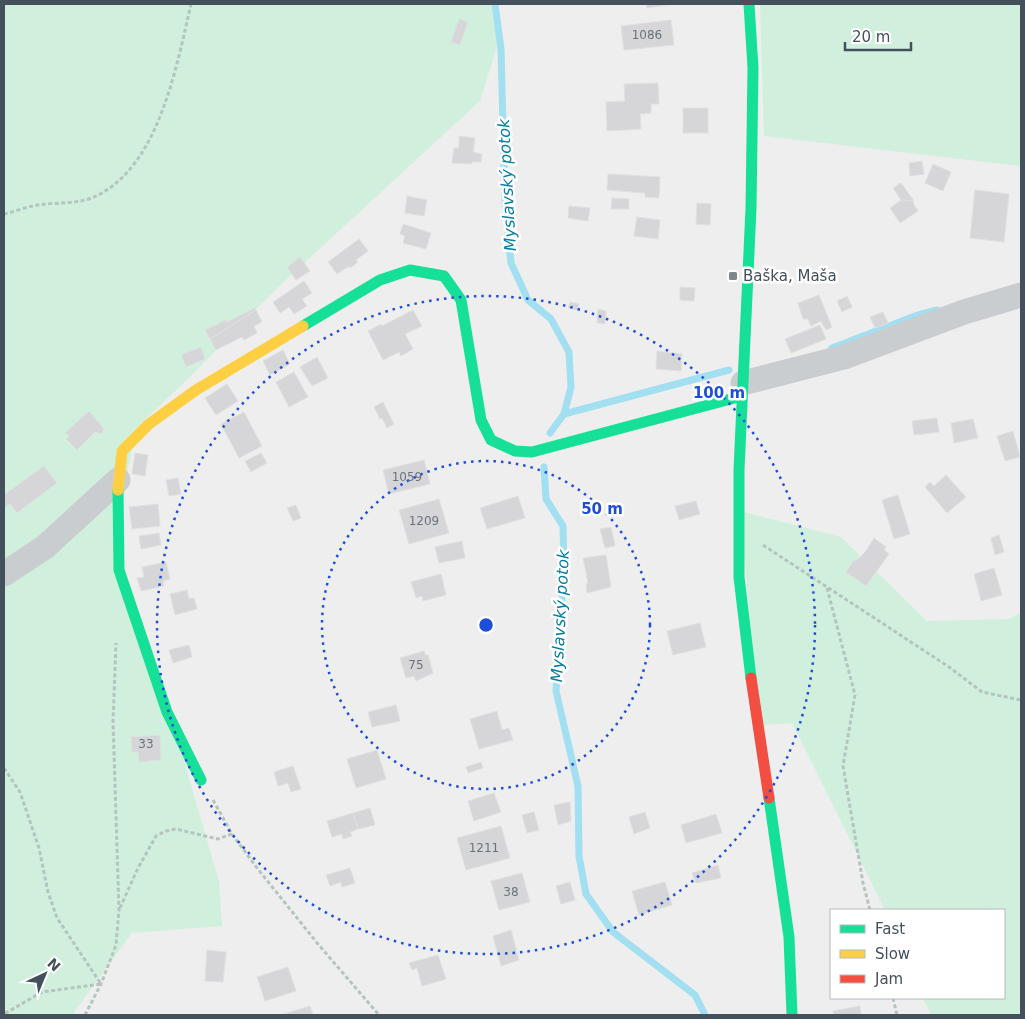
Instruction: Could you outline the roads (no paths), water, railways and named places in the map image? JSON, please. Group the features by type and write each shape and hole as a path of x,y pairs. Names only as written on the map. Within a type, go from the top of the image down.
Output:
{"street":[{"path":"749,4 754,68 751,208 738,528 739,576 746,641 789,937 792,1015"},
{"path":"201,780 167,712 119,570 118,480 122,452 149,424 196,390 380,280 410,270 444,276 461,300 481,420 491,440 515,451 532,452 743,390 844,357 964,312 1021,295"},
{"path":"4,574 45,547 118,480"}],"waterway":[{"name":"Myslavský potok","path":"495,4 501,49 505,203 511,263 528,300 551,319 569,352 571,387 564,414 550,433"},
{"path":"832,348 915,316 937,310"},
{"path":"564,414 729,370"},
{"name":"Myslavský potok","path":"544,467 546,499 563,526 564,566 556,691 578,786 579,856 586,894 613,932 695,995 705,1015"}],"place":[{"name":"Baška, Maša","path":"733,276"}]}
